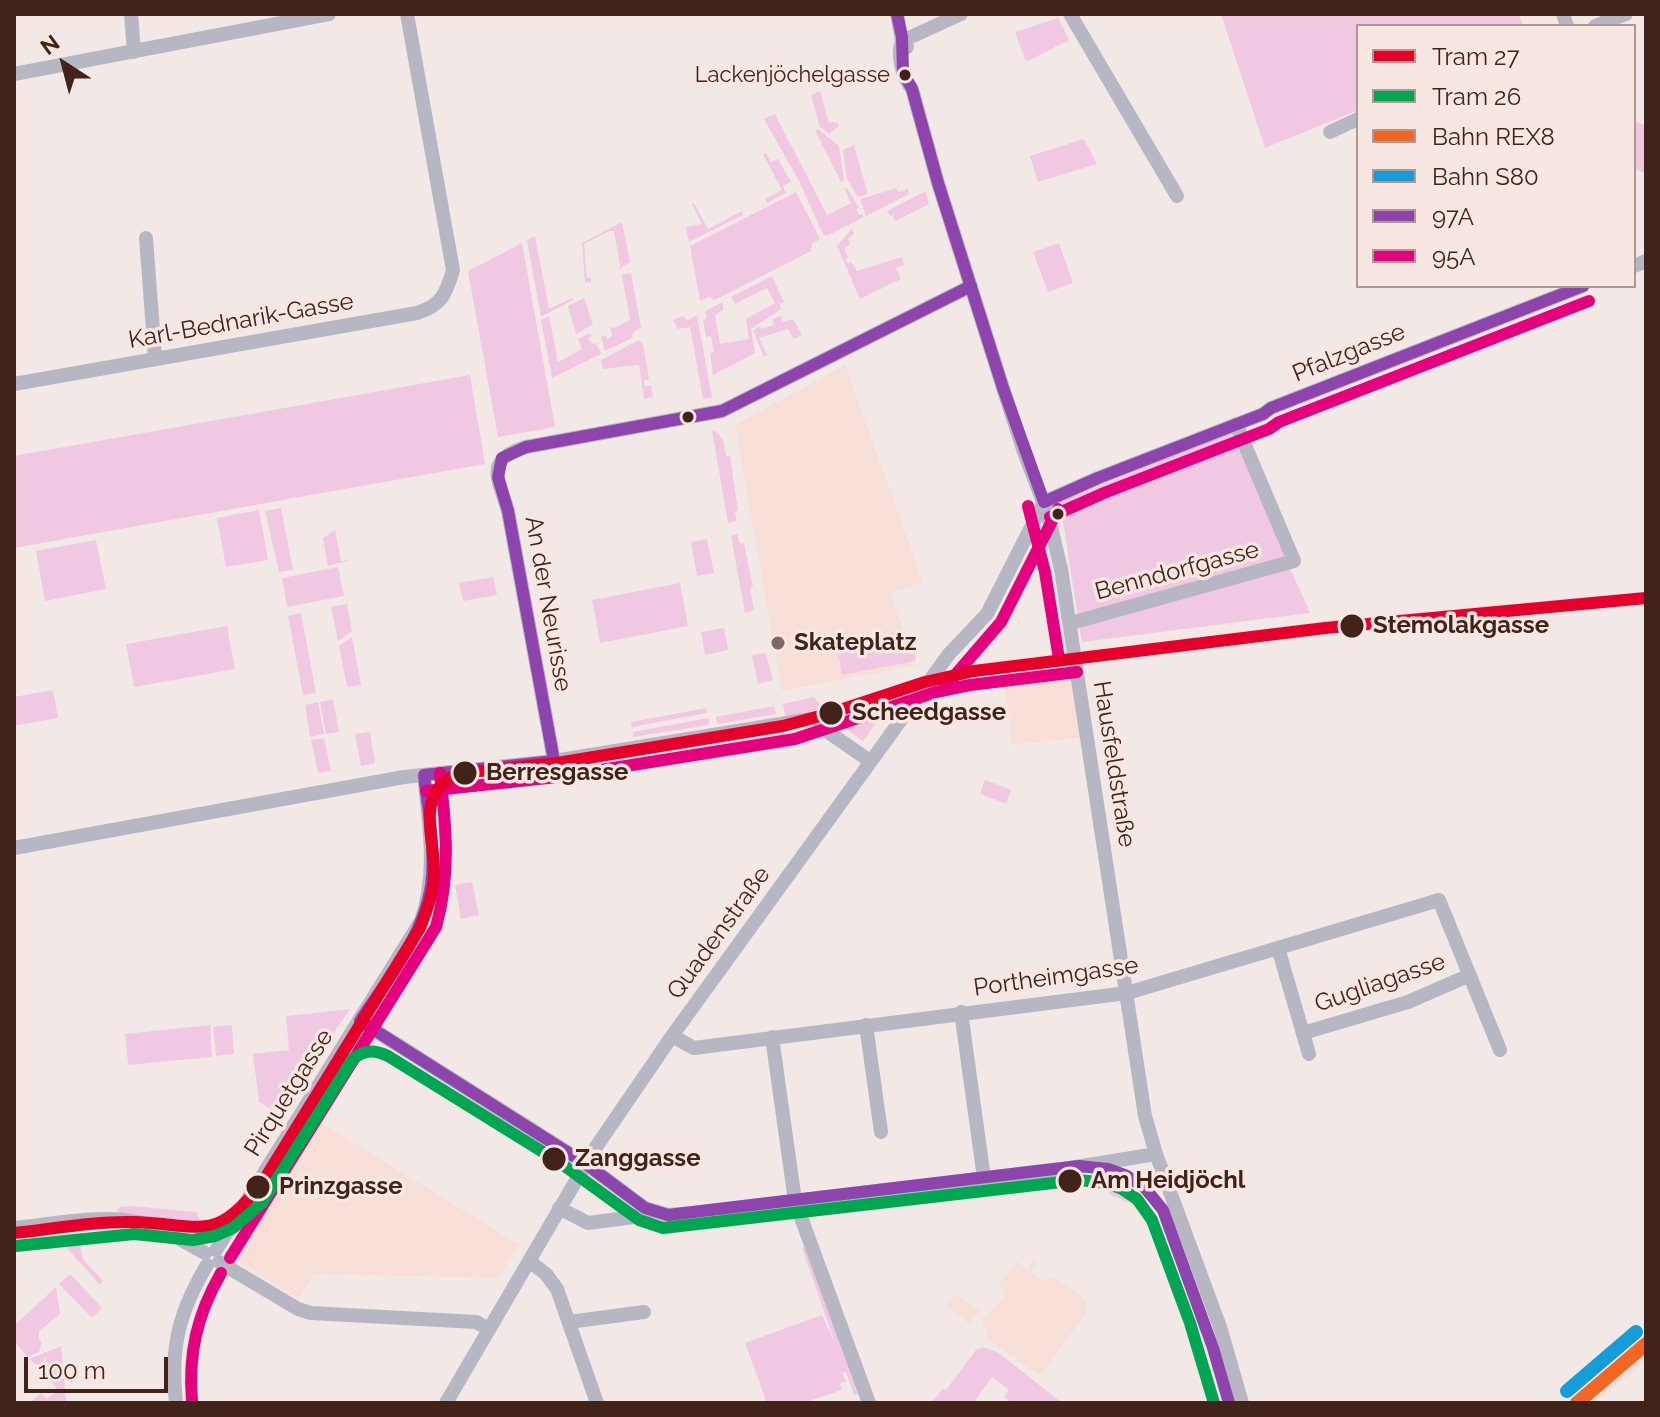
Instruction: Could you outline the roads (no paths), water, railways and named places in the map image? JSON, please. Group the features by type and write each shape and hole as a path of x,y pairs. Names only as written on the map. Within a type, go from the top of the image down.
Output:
{"street":[{"path":"131,14 134,52"},
{"path":"14,74 329,14"},
{"name":"Karl-Bednarik-Gasse","path":"14,384 433,308 446,293 453,270 407,14"},
{"name":"Hausfeldstraße","path":"897,14 915,83 912,89 930,155 1024,452 1044,502 1061,569 1145,1116 1220,1327 1242,1403"},
{"path":"902,42 961,14"},
{"path":"1070,14 1177,196"},
{"path":"1600,24 1626,14"},
{"path":"1330,132 1356,120"},
{"path":"146,238 155,357"},
{"name":"An der Neurisse","path":"554,761 508,511 498,476 498,464 502,458 526,447 722,411 971,286"},
{"name":"Pfalzgasse","path":"1044,502 1448,337 1578,288"},
{"name":"Benndorfgasse","path":"1071,623 1294,561 1236,424"},
{"name":"Quadenstraße","path":"446,1403 586,1164 672,1036 870,761 949,654 987,614 1044,502"},
{"path":"14,848 424,775 554,761 817,718 828,732 870,761"},
{"name":"Pirquetgasse","path":"176,1403 175,1339 190,1293 415,933 430,892 432,858 424,775"},
{"name":"Portheimgasse","path":"672,1036 694,1048 1127,993 1439,900 1470,975"},
{"path":"1278,948 1309,1054"},
{"path":"1470,975 1500,1050"},
{"name":"Gugliagasse","path":"1303,1033 1408,1002 1470,975"},
{"path":"961,1012 984,1178"},
{"path":"360,1021 586,1164 651,1211 673,1215 1156,1154"},
{"path":"866,1025 881,1132"},
{"path":"772,1037 795,1201 869,1403"},
{"path":"559,1208 588,1223 634,1217 651,1211"},
{"path":"14,1228 135,1221 212,1257 298,1309 311,1313 476,1322 489,1329"},
{"path":"529,1261 546,1274 557,1289 597,1403"},
{"path":"569,1322 644,1312"}],"tram line":[{"name":"27","path":"14,1233 118,1222 206,1226 233,1214 247,1201 264,1180 420,928 434,879 430,828 432,802 437,790 461,773 557,763 783,726 925,682 974,671 1325,628 1646,598"},
{"path":"378,989 372,1006 373,1022 382,1035 396,1046"},
{"name":"26","path":"16,1246 134,1234 193,1240 215,1236 233,1228 262,1203 353,1059 362,1053 374,1052 388,1056 559,1162 639,1220 663,1228 1079,1180 1106,1183 1122,1189 1137,1199 1152,1220 1190,1323 1214,1403"}],"rail line":[{"name":"S80","path":"1567,1391 1636,1332"},
{"name":"REX8","path":"1577,1403 1646,1344"}],"place":[{"name":"Lackenjöchelgasse","path":"905,75"},
{"name":"Stemolakgasse","path":"1352,626"},
{"name":"Skateplatz","path":"778,643"},
{"name":"Scheedgasse","path":"831,713"},
{"name":"Berresgasse","path":"465,773"},
{"name":"Zanggasse","path":"554,1159"},
{"name":"Am Heidjöchl","path":"1070,1181"},
{"name":"Prinzgasse","path":"258,1187"}]}
